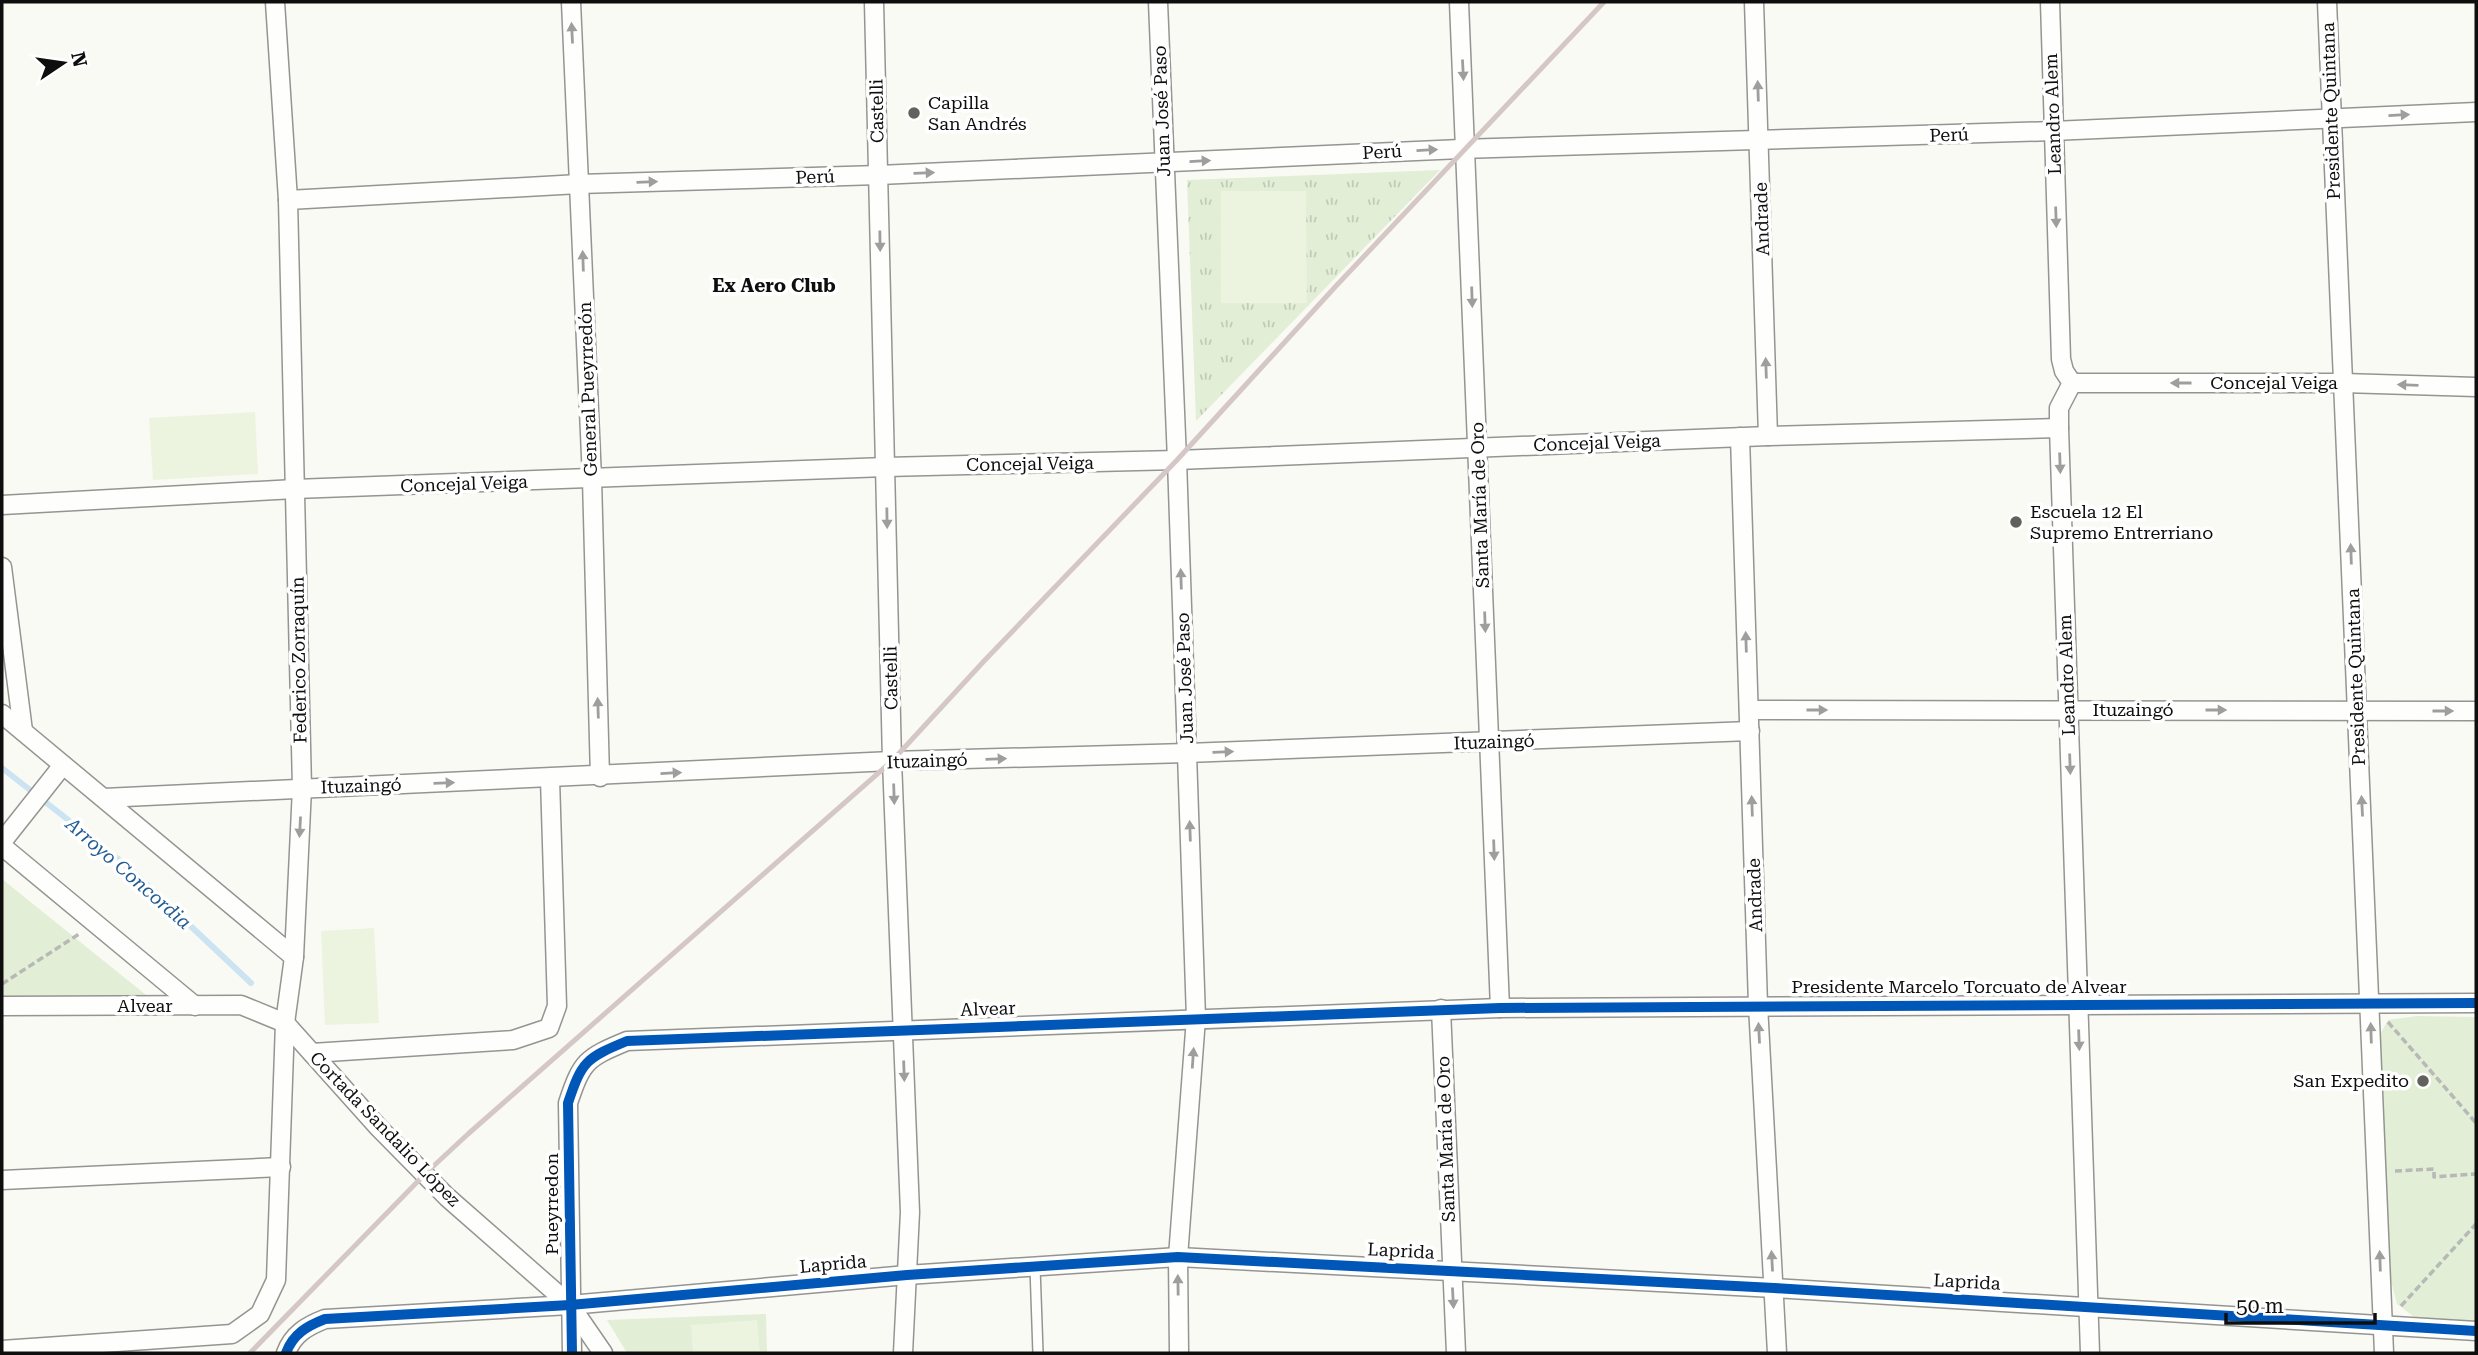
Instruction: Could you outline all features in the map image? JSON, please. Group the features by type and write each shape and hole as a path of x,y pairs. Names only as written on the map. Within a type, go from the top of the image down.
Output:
{"street":[{"name":"Federico Zorraquín","path":"2,1350 232,1334 260,1314 276,1280 285,1023 294,957 302,789 288,200 275,2"},
{"name":"General Pueyrredón","path":"571,2 592,479 600,776"},
{"name":"Castelli","path":"874,2 892,761 910,1212 903,1353"},
{"name":"Juan José Paso","path":"1158,2 1196,1018 1178,1257 1179,1353"},
{"name":"Santa María de Oro","path":"1459,2 1500,1008"},
{"name":"Andrade","path":"1754,2 1768,436"},
{"name":"Leandro Alem","path":"2050,2 2061,359 2064,371 2072,383 2059,408 2059,428 2090,1353"},
{"name":"Presidente Quintana","path":"2327,2 2384,1353"},
{"name":"Perú","path":"288,200 579,184 1466,149 2053,131 2476,112"},
{"name":"Concejal Veiga","path":"2072,383 2343,383 2476,387"},
{"name":"Concejal Veiga","path":"2,505 295,489 2059,428"},
{"name":"Andrade","path":"1740,437 1758,1005 1777,1353"},
{"path":"2,567 23,732"},
{"name":"Ituzaingó","path":"1749,710 2476,711"},
{"path":"2,715 294,957"},
{"name":"Ituzaingó","path":"104,798 892,761 1187,753 1750,731"},
{"path":"62,765 2,844 195,1006"},
{"path":"312,1053 513,1040 550,1028 557,1006 550,779"},
{"name":"Presidente Marcelo Torcuato de Alvear","path":"1441,1009 1758,1005 2476,1003"},
{"name":"Alvear","path":"2,1006 241,1006 285,1023"},
{"name":"Santa María de Oro","path":"1441,1009 1456,1353"},
{"name":"Alvear","path":"568,1103 578,1074 595,1054 626,1041 1441,1009"},
{"name":"Cortada Sandalio López","path":"285,1023 379,1128 447,1196 570,1305 603,1353"},
{"name":"Pueyrredon","path":"568,1103 570,1305"},
{"path":"2,1180 281,1167"},
{"name":"Laprida","path":"286,1353 290,1344 306,1327 325,1319 570,1305 907,1275 1178,1257 1774,1288 2476,1331"},
{"path":"570,1305 572,1353"}],"lane":[{"path":"1035,1267 1038,1353"}],"path":[{"path":"2,984 96,923"},
{"path":"2370,1002 2476,1123"},
{"path":"2377,1172 2434,1169 2434,1177 2476,1174"},
{"path":"2383,1325 2476,1224"}],"green space":[{"path":"1440,170 1196,421 1187,180"},
{"path":"1221,191 1306,191 1307,303 1221,303"},
{"path":"255,412 258,474 153,480 149,418"},
{"path":"2,879 151,999 2,999"},
{"path":"374,928 379,1023 325,1025 321,931"},
{"path":"2417,1016 2476,1017 2476,1323 2417,1319 2397,1304 2386,1262 2376,1042 2388,1020"},
{"path":"766,1314 767,1353 627,1353 607,1320"},
{"path":"757,1320 760,1353 693,1353 691,1325"}],"waterway":[{"name":"Arroyo Concordia","path":"2,768 127,866 251,983"}],"railway":[{"path":"250,1353 426,1173 468,1134 892,761 1604,2"}],"cycle path":[{"path":"572,1353 568,1103 577,1078 587,1063 602,1052 627,1041 1500,1008 2476,1003"},
{"path":"286,1353 301,1331 325,1319 570,1305 907,1275 1178,1257 1774,1288 2476,1331"}],"place":[{"name":"Capilla San Andrés","path":"914,113"},
{"name":"Escuela 12 El Supremo Entrerriano","path":"2016,522"},
{"name":"San Expedito","path":"2423,1081"}],"district":[{"name":"Ex Aero Club","path":"774,285"}]}
